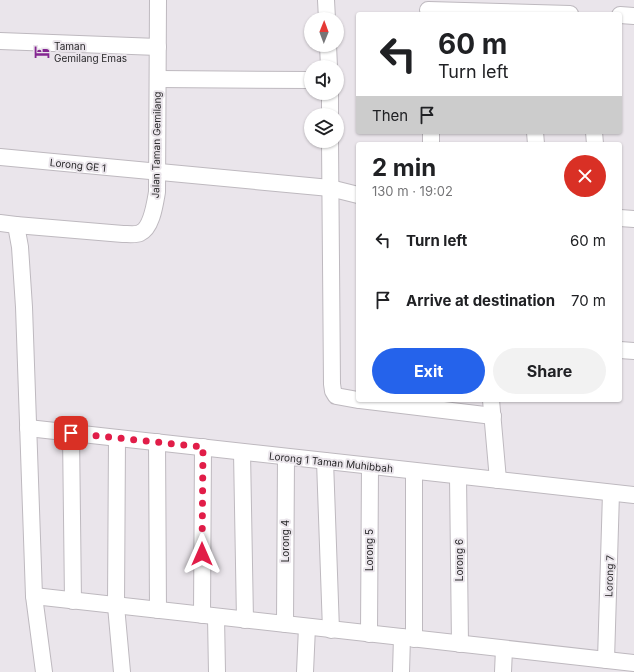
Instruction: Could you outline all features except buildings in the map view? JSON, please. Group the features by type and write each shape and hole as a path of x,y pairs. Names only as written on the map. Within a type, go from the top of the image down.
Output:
{"street":[{"name":"Jalan Taman Gemilang","path":"8,224 123,234 140,233 147,227 153,213 157,192 158,0"},
{"path":"326,0 326,12"},
{"path":"532,12 547,7 563,12"},
{"path":"428,8 509,12"},
{"path":"622,16 634,16"},
{"path":"0,41 158,47"},
{"path":"158,78 304,80"},
{"path":"330,148 332,384 333,391 336,396 356,399"},
{"name":"Lorong GE 1","path":"0,158 330,188 356,194"},
{"path":"622,218 634,219"},
{"path":"8,224 20,247 24,307 34,596 44,672"},
{"path":"622,350 634,351"},
{"path":"405,402 492,408 498,480"},
{"name":"Lorong 1 Taman Muhibbah","path":"28,428 634,495"},
{"path":"71,433 73,601"},
{"path":"117,438 116,606 122,672"},
{"path":"157,442 158,610"},
{"path":"203,447 209,616 217,672"},
{"path":"242,452 245,620"},
{"name":"Lorong 4","path":"285,624 286,457"},
{"path":"326,461 331,630"},
{"name":"Lorong 5","path":"369,634 370,466"},
{"path":"401,672 408,638 414,471"},
{"name":"Lorong 6","path":"458,476 460,644"},
{"name":"Lorong 7","path":"606,660 611,493"},
{"path":"34,596 634,663"},
{"path":"305,672 307,627"},
{"path":"503,672 504,649"}],"place":[{"name":"Taman Gemilang Emas","path":"42,52"}],"route":[{"path":"71,433 203,447 202,554"}]}
